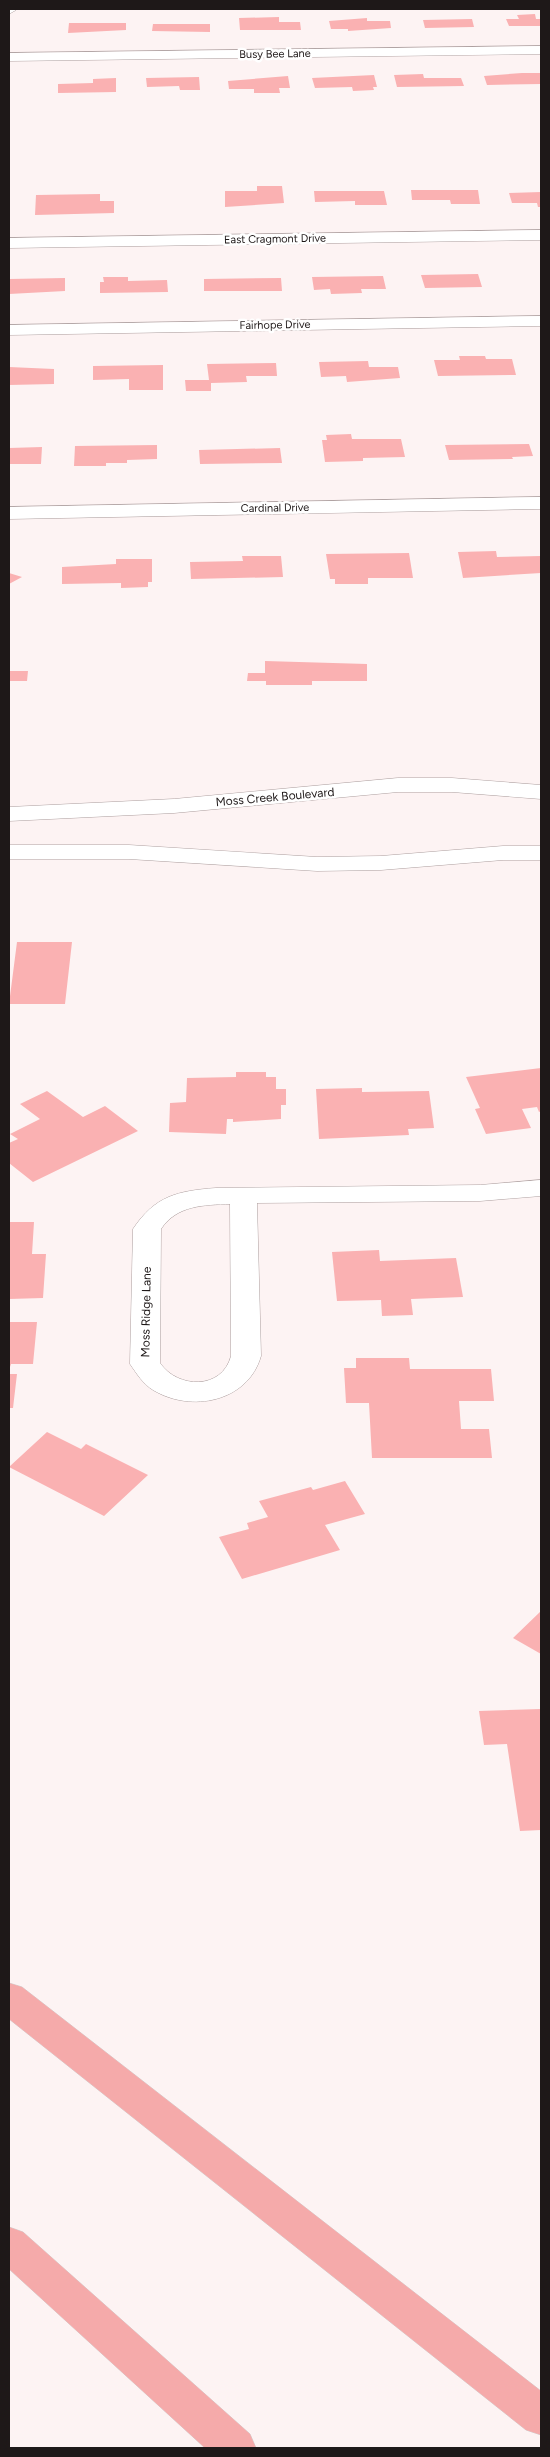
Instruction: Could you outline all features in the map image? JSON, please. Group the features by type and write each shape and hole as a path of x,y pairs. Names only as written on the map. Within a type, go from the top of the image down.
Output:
{"highway":[{"path":"9,1998 541,2416"},
{"path":"9,2244 234,2447"}],"street":[{"name":"Busy Bee Lane","path":"9,57 541,50"},
{"name":"East Cragmont Drive","path":"9,243 541,235"},
{"name":"Fairhope Drive","path":"9,330 541,321"},
{"name":"Cardinal Drive","path":"9,513 541,503"},
{"name":"Moss Creek Boulevard","path":"9,814 174,806 398,785 452,785 541,792"},
{"path":"9,852 129,852 316,864 381,863 503,854 541,854"},
{"name":"Moss Ridge Lane","path":"243,1196 246,1356 242,1369 232,1380 205,1391 185,1391 167,1386 153,1377 145,1364 147,1229 159,1212 180,1201 198,1197 243,1196 480,1193 541,1188"}],"building":[{"path":"535,14 536,19 541,19 541,26 509,26 506,19 519,19 517,15"},
{"path":"279,17 279,22 300,22 301,30 240,30 239,18"},
{"path":"367,18 367,21 390,21 391,28 348,31 348,29 331,29 329,21"},
{"path":"472,19 474,27 425,28 423,20"},
{"path":"69,23 126,23 126,30 68,33"},
{"path":"153,24 210,24 210,32 152,31"},
{"path":"541,73 541,84 487,85 484,76"},
{"path":"423,74 424,78 461,78 464,86 397,87 394,75"},
{"path":"374,75 377,87 373,87 374,90 353,91 352,87 315,88 312,78"},
{"path":"288,76 290,88 279,88 280,93 254,93 254,89 229,89 228,81"},
{"path":"199,77 200,90 180,90 179,86 147,87 146,78"},
{"path":"116,78 116,92 58,93 58,84 93,83 93,79"},
{"path":"257,186 282,186 284,203 225,207 225,191 257,191"},
{"path":"411,190 478,190 480,204 451,204 450,200 412,200"},
{"path":"314,191 384,191 387,205 355,205 355,201 315,202"},
{"path":"541,192 541,207 538,207 537,203 512,203 509,193"},
{"path":"100,194 100,201 114,201 114,213 35,215 36,195"},
{"path":"478,274 482,287 425,288 421,275"},
{"path":"383,276 386,289 361,289 362,293 331,294 330,289 314,290 312,277"},
{"path":"103,277 128,277 128,281 167,280 168,292 100,293 100,282 104,282"},
{"path":"65,278 65,291 9,294 9,279"},
{"path":"281,278 282,291 204,291 204,279"},
{"path":"459,356 512,359 516,375 438,376 434,360 460,360"},
{"path":"368,361 369,367 398,367 400,378 347,382 346,376 321,377 319,362"},
{"path":"276,363 277,376 246,376 247,382 211,383 211,391 186,391 185,380 209,380 207,364"},
{"path":"163,365 163,390 129,390 129,379 93,380 93,366"},
{"path":"9,367 54,369 54,384 9,385"},
{"path":"351,434 352,439 401,439 405,457 363,458 363,461 325,462 322,440 327,440 326,435"},
{"path":"529,444 533,456 512,457 513,459 449,460 445,445"},
{"path":"157,445 157,459 127,460 127,463 106,463 106,466 74,466 75,446"},
{"path":"42,447 41,464 9,464 9,448"},
{"path":"280,448 282,463 200,464 199,450"},
{"path":"496,551 497,557 541,556 541,573 463,578 458,552"},
{"path":"409,553 413,578 368,578 368,584 335,584 335,579 330,579 326,554"},
{"path":"242,556 281,556 283,577 191,579 190,562 243,561"},
{"path":"116,559 152,559 152,582 148,582 148,587 121,588 121,583 62,584 62,567 116,564"},
{"path":"9,573 22,577 9,584"},
{"path":"265,661 367,664 367,681 312,681 312,685 266,685 266,681 247,681 248,673 265,673"},
{"path":"9,671 28,671 27,681 9,681"},
{"path":"17,942 72,942 65,1004 9,1004"},
{"path":"541,1068 541,1111 539,1112 537,1107 522,1109 531,1128 486,1134 475,1109 480,1108 466,1077"},
{"path":"236,1072 266,1072 266,1077 276,1077 276,1089 286,1089 286,1105 281,1105 281,1119 233,1122 233,1119 227,1119 226,1134 169,1132 170,1103 186,1102 187,1078 236,1077"},
{"path":"362,1088 362,1092 429,1091 434,1128 408,1129 409,1135 319,1139 316,1089"},
{"path":"47,1091 83,1117 105,1106 138,1131 33,1182 9,1163 9,1143 18,1139 10,1134 40,1119 20,1104"},
{"path":"9,1222 34,1222 32,1254 46,1254 43,1298 9,1299"},
{"path":"379,1250 380,1261 456,1258 463,1297 411,1299 413,1315 382,1316 381,1300 337,1301 332,1252"},
{"path":"9,1322 37,1322 33,1364 11,1364 9,1370"},
{"path":"356,1358 409,1358 410,1369 491,1369 494,1401 459,1401 461,1429 489,1429 492,1458 372,1458 369,1403 346,1403 344,1368 356,1368"},
{"path":"9,1374 17,1374 13,1408 9,1408"},
{"path":"47,1432 81,1449 86,1444 148,1475 104,1516 9,1467"},
{"path":"345,1481 365,1514 325,1525 340,1550 242,1579 219,1537 249,1529 247,1523 268,1517 259,1501 311,1487 313,1490"},
{"path":"541,1611 541,1654 513,1638"},
{"path":"541,1709 541,1830 520,1831 507,1744 484,1745 479,1711"}]}
